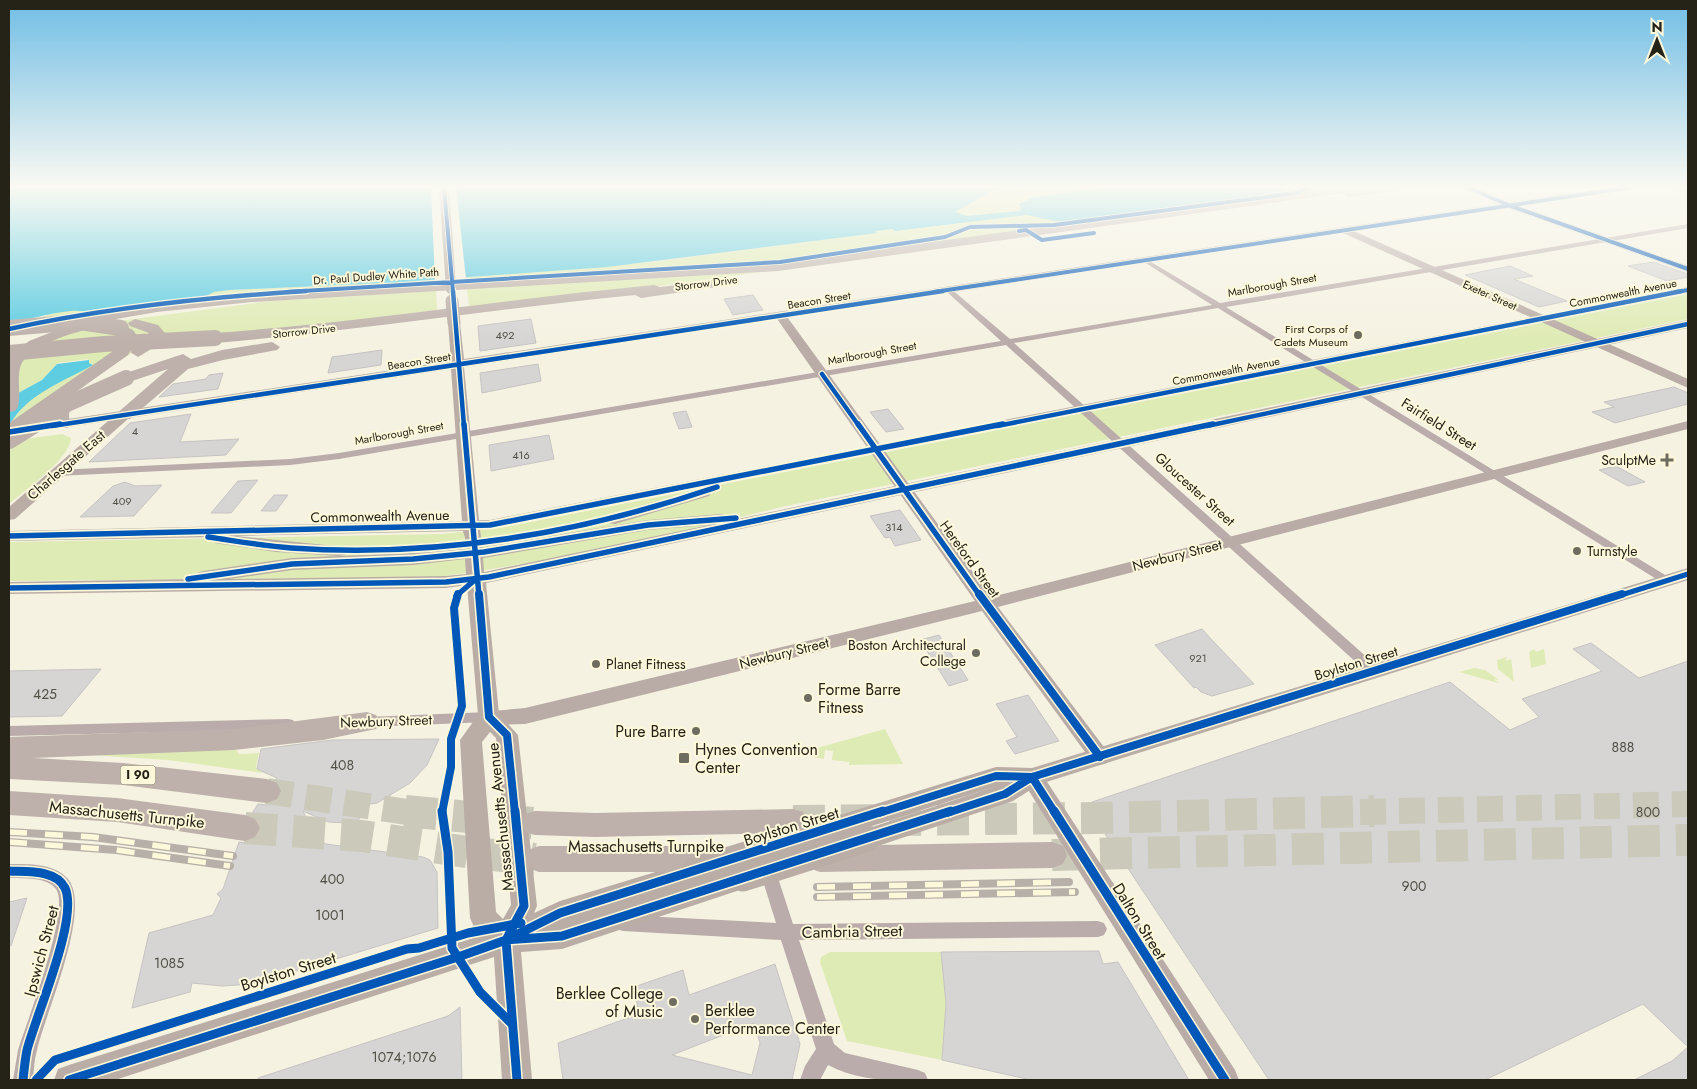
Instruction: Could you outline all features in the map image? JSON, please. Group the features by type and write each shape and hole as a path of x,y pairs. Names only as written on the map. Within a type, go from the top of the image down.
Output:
{"highway":[{"name":"Storrow Drive","path":"9,334 150,309 297,295 650,276 808,264 997,238"},
{"name":"Storrow Drive","path":"9,352 303,331 539,300 742,278 1033,238"},
{"path":"452,301 489,303 650,276"},
{"path":"10,433 65,404 126,378 175,362 218,351 692,287 742,278"},
{"path":"9,352 57,330 101,322 297,295"},
{"path":"9,407 15,360 33,345 67,330 101,322"},
{"path":"9,328 49,323 91,323 156,330 155,340 64,403 58,415 62,424"},
{"path":"10,433 119,354 127,346 130,336 128,326"},
{"path":"124,415 172,373 184,365 233,353 330,337"},
{"path":"9,748 202,742 317,731 367,722"},
{"name":"I 90","path":"9,768 123,774 268,791"},
{"name":"Massachusetts Turnpike","path":"9,803 117,810 245,828"},
{"name":"Massachusetts Turnpike","path":"536,823 664,824 792,831"},
{"name":"Massachusetts Turnpike","path":"539,859 883,858 1052,855"}],"main road":[{"path":"448,238 476,579 490,718"},
{"name":"Beacon Street","path":"10,433 1301,238"},
{"name":"Exeter Street","path":"1361,238 1688,384"},
{"path":"1600,238 1688,268"},
{"name":"Commonwealth Avenue","path":"9,536 237,530 473,541 503,523 1688,290"},
{"name":"Hereford Street","path":"781,316 986,604 1100,757"},
{"path":"9,588 446,582 476,579 1688,324"},
{"name":"Charlesgate East","path":"9,516 124,415"},
{"path":"62,424 85,428 91,433 90,444"},
{"name":"Newbury Street","path":"490,718 525,716 986,604 1688,425"},
{"name":"Commonwealth Avenue","path":"138,534 198,537 276,547 324,550 386,550 460,545 540,535 608,521 672,504 767,472"},
{"path":"128,586 292,564 405,559 478,553 648,525 797,511"},
{"name":"Boylston Street","path":"506,940 562,936 1005,794 1032,777 1688,574"},
{"name":"Massachusetts Avenue","path":"490,718 507,735 524,906 506,940 483,918 482,908 471,740 490,718"},
{"name":"Boylston Street","path":"69,1080 506,940 560,913 664,880 792,831 996,776 1032,777"},
{"name":"Dalton Street","path":"1032,777 1225,1080"},
{"path":"506,940 516,1080"}],"street":[{"name":"Marlborough Street","path":"57,473 316,460 1619,238"},
{"name":"Fairfield Street","path":"1146,261 1666,581"},
{"name":"Gloucester Street","path":"950,290 1374,671"},
{"name":"Newbury Street","path":"9,730 490,718"},
{"name":"Ipswich Street","path":"9,871 33,872 52,877 66,888 68,897 66,921 27,1051 23,1080"},
{"path":"771,881 826,1050 842,1062 918,1080"},
{"name":"Cambria Street","path":"606,922 788,932 1098,929"},
{"path":"810,1080 812,1073 826,1050"}],"green space":[{"path":"839,238 971,238 778,264 288,293 9,330 48,315 71,310 80,310 87,313 201,298 214,292 230,290 402,282 651,262"},
{"path":"784,269 658,286 469,306 467,289"},
{"path":"436,291 437,310 138,349 70,393 11,421 26,404 37,396 93,364 89,363 88,359 58,363 42,380 9,398 9,373 19,371 23,357 45,342 103,323 271,301"},
{"path":"1688,294 1688,319 777,508 693,529 524,564 439,577 9,581 9,542 441,534 500,528"},
{"path":"62,434 71,438 69,446 63,455 46,474 9,504 9,441"},
{"path":"1534,649 1536,652 1544,649 1546,664 1531,668 1529,652"},
{"path":"1507,657 1505,661 1511,659 1514,682 1498,669 1497,660"},
{"path":"1474,668 1485,670 1499,680 1494,679 1498,683 1459,672"},
{"path":"885,729 903,764 849,765 849,762 832,760 833,751 825,750 824,759 812,757 808,754 810,750"},
{"path":"235,748 239,754 259,753 256,767 263,773 168,760 90,755"},
{"path":"830,952 941,952 946,1003 942,1060 847,1041 820,962 821,957"}],"water":[{"path":"9,238 839,238 607,267 402,282 230,290 214,292 202,298 87,313 81,311 62,312 9,324"},
{"path":"89,360 89,363 93,365 35,397 16,415 9,426 9,398 42,380 57,364"}],"pier":[{"path":"433,238 462,238 466,279 435,282"}],"building":[{"path":"1653,262 1688,274 1688,277 1667,281 1628,266"},
{"path":"1510,266 1533,276 1514,279 1567,301 1539,307 1465,275"},
{"path":"753,295 763,310 733,315 724,299"},
{"path":"531,319 536,343 480,351 478,326"},
{"path":"382,350 381,365 328,373 332,357"},
{"path":"538,364 541,381 482,393 480,373"},
{"path":"223,373 218,389 159,397 173,384 206,379 209,375"},
{"path":"1674,387 1688,393 1688,404 1615,423 1592,412 1614,407 1604,402"},
{"path":"888,409 904,429 886,432 870,412"},
{"path":"686,411 692,427 679,429 673,413"},
{"path":"191,414 180,442 239,439 226,455 89,462 130,423"},
{"path":"549,435 554,459 491,471 489,445"},
{"path":"1616,466 1645,482 1628,486 1599,470"},
{"path":"258,480 231,513 211,513 238,481"},
{"path":"125,482 135,486 162,485 134,516 80,517 113,486"},
{"path":"274,495 288,495 276,511 261,511"},
{"path":"900,510 921,540 895,546 890,537 885,538 870,516"},
{"path":"1202,629 1254,684 1212,696 1201,692 1196,687 1194,688 1155,645"},
{"name":"Boston Architectural College","path":"939,635 968,680 949,686 920,640"},
{"path":"1591,643 1639,678 1688,661 1688,1047 1643,1004 1485,1080 1269,1080 1105,834 1113,832 1092,802 1450,682 1510,730 1539,717 1522,699 1602,671 1573,649"},
{"path":"101,669 62,716 9,717 9,671"},
{"path":"1028,695 1059,741 1015,754 1006,741 1017,737 996,704"},
{"path":"439,739 427,765 410,783 377,803 357,806 361,817 358,820 349,823 328,822 303,811 316,839 326,844 423,857 430,860 437,872 438,928 253,984 222,986 192,983 190,992 132,1008 149,933 213,915 221,898 217,894 223,889 239,842 246,843 256,839 262,829 257,818 251,815 258,804 268,805 278,801 283,792 279,782 275,780 277,778 257,769 261,749 332,740"},
{"path":"27,898 11,946 9,945 9,902"},
{"path":"1099,951 1103,964 1118,962 1189,1080 1031,1080 942,1060 946,1003 941,952"},
{"name":"Berklee Performance Center","path":"775,964 800,1044 792,1080 563,1080 558,1043 639,1014 634,987 683,970 689,995","holes":["754,1023 760,1043 752,1075 672,1055"]},
{"path":"460,1007 462,1080 259,1080 258,1078 448,1016"},
{"path":"1688,1047 1688,1080 1634,1080 1672,1061"}],"tunnel":[{"path":"267,791 414,813"},
{"path":"1321,813 1688,804"},
{"path":"405,811 533,823"},
{"path":"793,821 1094,818 1374,811"},
{"path":"245,828 362,836 473,853 535,859"},
{"path":"1052,855 1688,840"}],"railway":[{"path":"9,832 93,837 233,856"},
{"path":"9,842 116,850 230,866"},
{"path":"817,887 1069,882"},
{"path":"817,897 1075,892"}],"cycle path":[{"path":"448,238 489,717 507,735 524,906 506,940 517,1080"},
{"name":"Dr. Paul Dudley White Path","path":"9,329 50,320 242,295 780,262 940,238"},
{"path":"1039,238 1042,240 1058,238"},
{"path":"9,432 1295,238"},
{"path":"1600,238 1688,269"},
{"path":"9,536 490,525 1688,290"},
{"path":"9,588 446,582 489,577 1688,324"},
{"path":"822,374 994,615 1100,757"},
{"path":"208,537 266,546 355,551 460,546 565,530 667,504 717,487"},
{"path":"188,579 292,564 413,559 484,552 648,525 736,518"},
{"path":"506,940 562,936 1005,794 1032,777 1688,574"},
{"path":"476,579 456,596 454,608 462,706 451,739 451,767 442,813 448,852 452,948 480,992 512,1024"},
{"path":"69,1080 458,957 506,940 560,913 996,776 1032,777"},
{"path":"1032,777 1225,1080"},
{"path":"9,871 40,873 55,878 65,888 68,901 61,942 27,1050 23,1080"},
{"path":"36,1080 55,1060 407,949 419,948 468,933 521,923"}],"place":[{"name":"First Corps of Cadets Museum","path":"1358,335"},
{"name":"SculptMe","path":"1667,460"},
{"name":"Turnstyle","path":"1577,551"},
{"name":"Boston Architectural College","path":"976,653"},
{"name":"Planet Fitness","path":"596,664"},
{"name":"Forme Barre Fitness","path":"808,698"},
{"name":"Pure Barre","path":"696,731"},
{"name":"Hynes Convention Center","path":"684,758"},
{"name":"Berklee College of Music","path":"673,1002"},
{"name":"Berklee Performance Center","path":"695,1019"}]}
